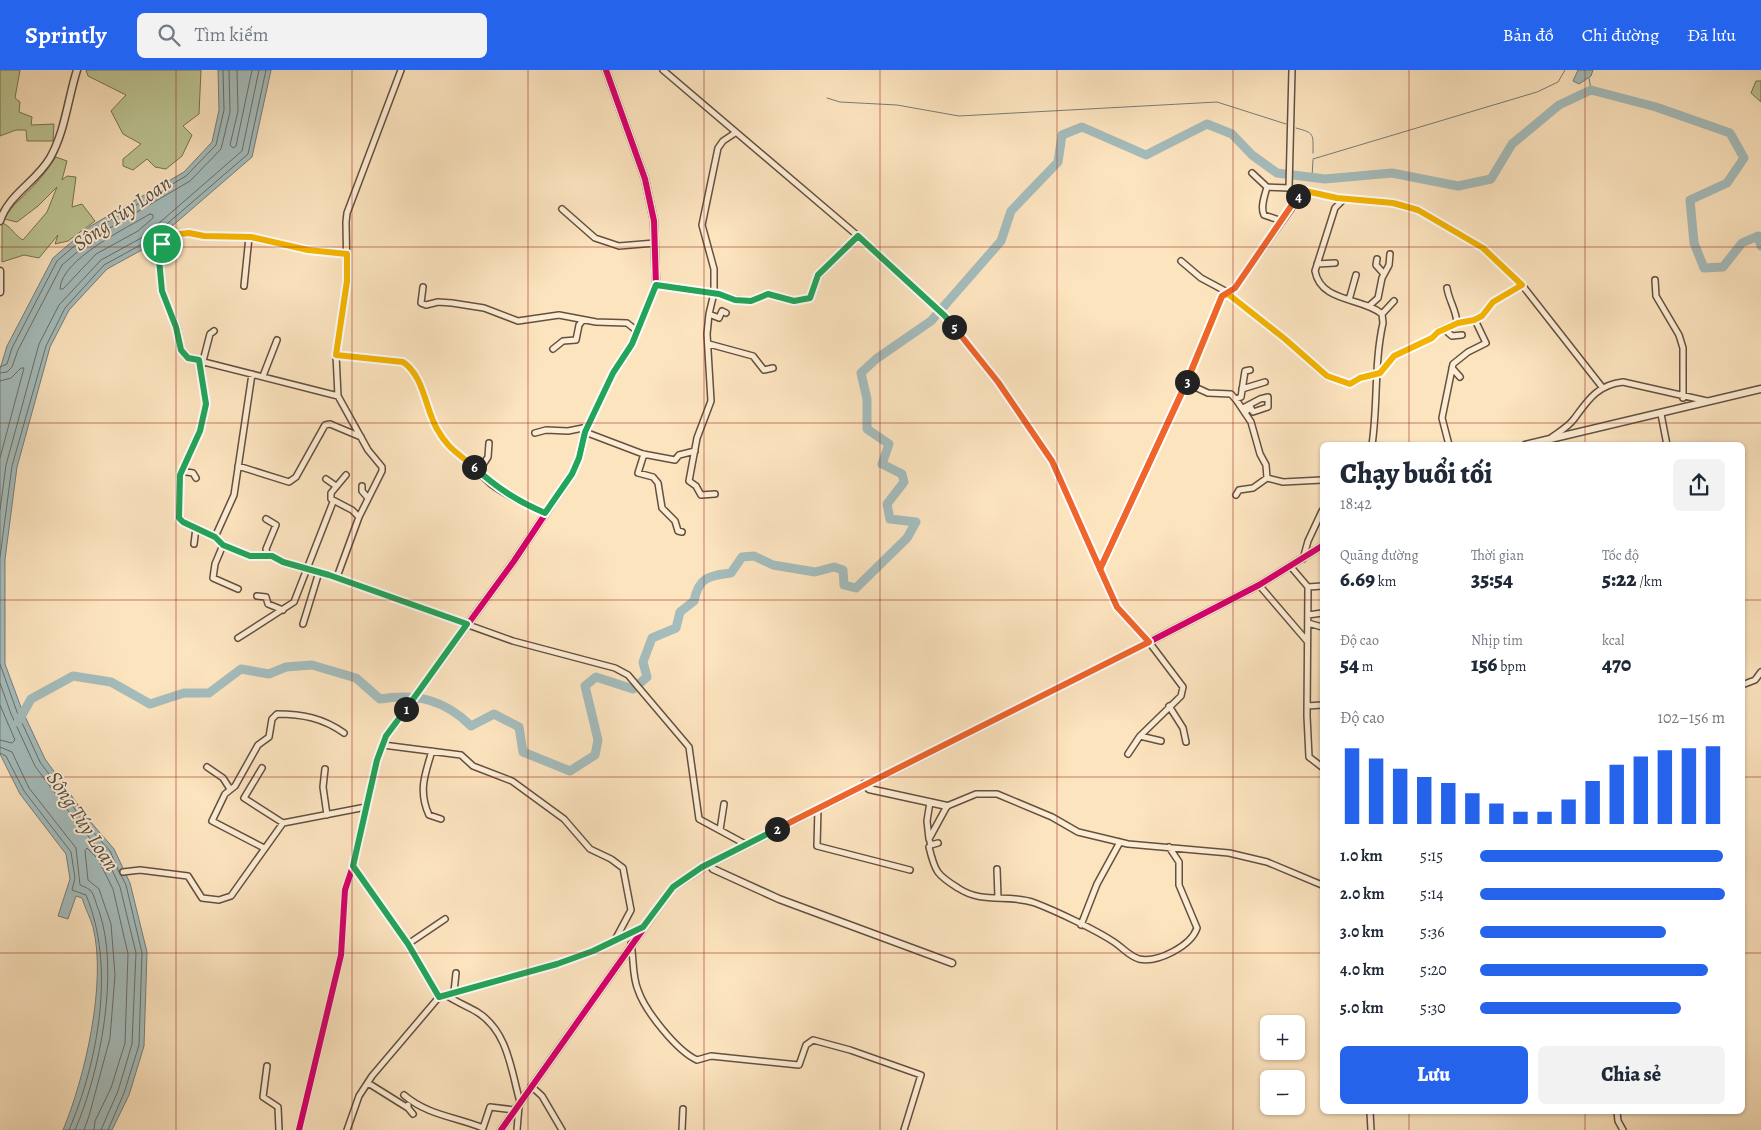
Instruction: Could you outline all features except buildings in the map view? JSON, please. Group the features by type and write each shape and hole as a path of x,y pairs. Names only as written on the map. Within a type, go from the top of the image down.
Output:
{"street":[{"path":"0,220 9,203 45,166 55,149 77,70"},
{"path":"337,578 359,517 377,485 382,467 361,437 338,396 336,355 347,281 347,213 401,70"},
{"path":"299,1130 341,955 345,890 353,866 377,760 386,736 514,560 572,474 579,458 586,429 613,373 638,330 656,285 653,216 645,179 606,70"},
{"path":"663,70 858,236 945,316 998,382 1052,461 1117,607 1149,642 1183,687 1181,696 1140,736 1128,754"},
{"path":"1289,188 1292,70"},
{"path":"715,494 701,495 696,486 689,481 695,451 710,401 709,344 707,334 714,293 714,262 702,225 718,148 723,141 735,133"},
{"path":"1252,173 1267,187 1289,188 1344,199 1393,203 1418,210 1483,248 1522,285 1602,387"},
{"path":"1267,187 1262,211 1264,215 1282,221"},
{"path":"1100,569 1186,383 1222,296 1235,288 1282,221 1301,190"},
{"path":"1344,199 1335,208 1315,271 1320,284 1330,293 1369,306 1382,314"},
{"path":"562,209 595,238 619,246 655,242"},
{"path":"338,396 188,358 181,350 176,327 162,291 159,246 171,242 184,233 204,236 249,237 308,250 347,254"},
{"path":"656,285 714,293 735,300 751,301 768,294 794,301 810,298 818,275 858,236"},
{"path":"244,286 249,237"},
{"path":"1369,306 1378,298 1384,274 1389,265 1390,254"},
{"path":"1377,259 1376,265 1384,274"},
{"path":"1181,261 1201,278 1229,293 1331,379 1350,384 1360,378 1384,370 1391,358 1398,353 1432,338 1444,329 1482,316 1493,302 1522,285"},
{"path":"1318,264 1335,263"},
{"path":"0,271 0,292"},
{"path":"1349,300 1356,275"},
{"path":"1655,280 1656,296 1679,335 1683,348 1683,398"},
{"path":"423,287 421,303 426,305 438,302 484,308 518,321 558,315 583,320 627,323 638,330"},
{"path":"1447,288 1448,299 1454,307 1458,323"},
{"path":"1372,442 1377,412 1376,374 1383,322 1382,314 1394,301"},
{"path":"709,314 719,318 722,311 726,313"},
{"path":"553,349 563,341 576,340 578,325 583,320"},
{"path":"1448,442 1442,418 1452,368 1455,361 1486,343 1474,320"},
{"path":"1444,329 1452,336 1462,335"},
{"path":"214,331 210,334 201,361 205,390 204,418 181,471 179,480 179,518 215,537 223,545 254,557 272,556"},
{"path":"263,376 277,340"},
{"path":"709,344 753,356 764,370 772,368"},
{"path":"336,355 403,362 410,367 418,377 428,411 451,451 457,453 491,484 522,503 545,513"},
{"path":"1452,368 1460,377"},
{"path":"1236,399 1240,397 1245,371 1250,370"},
{"path":"215,537 234,495 252,374"},
{"path":"1242,389 1265,382"},
{"path":"1550,439 1573,421 1583,405 1602,387 1623,382 1683,398 1712,402"},
{"path":"1186,383 1208,393 1230,394 1236,399 1251,422 1260,454 1266,465 1267,478"},
{"path":"1538,442 1761,389"},
{"path":"1268,397 1268,406 1253,412 1251,408 1244,410 1260,399 1268,397"},
{"path":"1661,414 1666,442"},
{"path":"238,466 289,482 296,477 325,424 330,424 361,437"},
{"path":"535,432 586,429 644,454 675,460 679,455 695,451"},
{"path":"478,472 488,457 489,443"},
{"path":"644,454 638,473 653,477 658,483 662,508 675,521 678,531 682,532"},
{"path":"181,471 193,473 196,478"},
{"path":"346,475 330,496 333,502 352,510 359,517"},
{"path":"1267,478 1282,482 1320,480"},
{"path":"1236,495 1239,490 1253,488 1267,478"},
{"path":"326,479 336,486"},
{"path":"362,486 362,491 368,498"},
{"path":"238,638 294,602 333,502"},
{"path":"1303,559 1308,541 1320,515"},
{"path":"266,519 276,525 266,549 267,554 283,562 337,578 532,647 615,668 635,682 689,747 699,819 747,844"},
{"path":"194,544 196,528"},
{"path":"223,545 215,564 213,578 238,588"},
{"path":"501,1130 673,887 709,864 747,844 1259,585 1320,547"},
{"path":"1291,567 1308,587 1307,706 1309,757 1320,765"},
{"path":"303,624 319,572"},
{"path":"1259,585 1307,641"},
{"path":"1308,587 1320,586"},
{"path":"257,596 266,597 268,604 283,610"},
{"path":"1308,615 1320,613"},
{"path":"1308,623 1320,626"},
{"path":"1745,684 1755,680 1761,672"},
{"path":"1307,706 1320,705"},
{"path":"1169,706 1183,728 1186,742"},
{"path":"264,848 212,821 219,802 235,786 258,745 269,737 274,715 299,714 329,722 344,733"},
{"path":"1140,736 1161,741"},
{"path":"383,745 461,755 472,766 512,781 564,819 590,849 611,858 623,868 631,910 614,941"},
{"path":"432,751 422,785 425,806 430,815 440,819"},
{"path":"207,767 223,778 230,789"},
{"path":"262,768 244,798 283,823"},
{"path":"325,768 323,787 327,815"},
{"path":"864,784 869,790 947,806 976,794 997,794 1052,817 1078,832 1120,842 1229,853 1258,860 1320,884"},
{"path":"930,802 927,821 929,847 936,872 971,895 986,900 998,898 1027,901 1115,943 1130,955 1140,959 1152,959 1161,956 1188,941 1195,934 1196,924 1179,885 1179,862 1169,847"},
{"path":"720,830 724,804"},
{"path":"930,842 947,806"},
{"path":"123,872 140,870 188,876 202,898 219,900 231,896 283,823 366,807"},
{"path":"818,808 817,846 910,870"},
{"path":"930,842 938,843"},
{"path":"1081,926 1097,884 1120,842"},
{"path":"709,864 713,869 779,899 952,963"},
{"path":"353,866 443,996 476,1011 497,1031 505,1046 520,1103 517,1130"},
{"path":"998,869 998,898"},
{"path":"408,944 445,920"},
{"path":"347,1130 353,1110 368,1084 443,996 549,967 593,951 643,927"},
{"path":"631,944 635,980 645,1006 691,1058 697,1060 711,1056 799,1065 806,1045 813,1040 850,1050 921,1075 904,1130"},
{"path":"454,992 456,973"},
{"path":"267,1066 263,1097 278,1107 279,1130"},
{"path":"368,1084 408,1108 413,1114"},
{"path":"532,1086 542,1096 562,1130"},
{"path":"404,1095 430,1112 455,1118 482,1128 490,1107 515,1110"},
{"path":"408,1108 409,1100"},
{"path":"682,1130 683,1109"},
{"path":"1370,1114 1371,1130"},
{"path":"1618,1114 1623,1130"}],"green space":[{"path":"0,70 20,70 15,98 20,102 19,112 32,117 31,125 54,124 53,141 27,141 26,130 16,130 0,136"},
{"path":"86,70 201,70 199,114 183,126 192,135 182,156 166,169 155,167 147,159 133,170 123,166 123,159 141,144 123,134 111,111 126,95 88,76"},
{"path":"1756,81 1761,81 1761,102 1751,93"},
{"path":"56,157 67,161 62,180 67,176 76,177 72,207 82,204 95,221 68,241 55,244 58,235 39,258 24,255 2,262 2,223 23,240 47,212 57,187 38,206 17,222 4,219 15,204 42,177"}],"water":[{"name":"Sông Túy Loan","path":"218,70 271,70 252,157 149,246 107,269 69,310 50,347 17,467 5,559 5,664 22,710 45,759 89,820 114,849 130,883 147,952 144,1046 129,1095 112,1130 63,1130 86,1057 95,1002 97,949 93,927 82,898 76,896 68,919 58,916 70,879 66,854 20,794 0,754 0,369 7,346 53,258 89,227 184,172 212,142 219,110"},
{"path":"1578,70 1593,70 1591,76 1579,84 1573,81"}],"waterway":[{"path":"1313,159 1537,92 1558,82 1565,70"},
{"path":"1589,78 1591,90"},
{"path":"18,722 31,699 73,676 111,682 150,704 184,693 209,693 241,669 269,674 286,667 312,665 356,678 380,699 406,697 430,700 441,704 471,726 494,714 519,727 523,752 570,771 595,755 598,740 585,686 596,677 633,689 647,677 643,662 652,638 676,628 680,612 694,601 699,587 706,579 716,575 731,573 742,557 754,556 773,565 815,572 834,567 843,570 844,585 856,588 907,538 916,522 890,519 887,504 904,482 902,474 882,464 889,444 867,429 867,399 861,373 876,359 931,321 1001,241 1011,211 1058,162 1062,135 1082,127 1146,155 1207,124 1232,134 1252,155 1277,173 1325,179 1392,173 1458,186 1491,179 1512,144 1559,105 1591,90 1656,107 1730,133 1744,158 1727,183 1690,200 1694,243 1704,268 1723,267 1742,243 1758,236 1761,246"},
{"path":"827,98 840,102 897,105 959,116 1217,102 1286,124"},
{"path":"1296,128 1307,131 1312,135 1313,153"},
{"path":"1312,177 1313,160"}],"cycle path":[{"path":"299,1130 341,955 345,890 353,866 377,760 386,736 514,561 572,474 579,458 585,432 613,373 632,344 656,285 654,221 645,179 606,70"},
{"path":"501,1130 673,887 709,864 1259,585 1320,547"}],"route":[{"path":"162,244 158,249 162,291 176,327 181,350 188,358 199,360 206,404 200,431 180,475 179,518 183,522 215,537 223,545 250,556 272,556 283,562 329,575 467,624 386,736 377,760 353,866 408,944 439,997 557,964 593,951 643,927 673,887 702,867 1149,642 1117,607 1100,569 1116,539 1121,522 1127,513 1186,383 1222,296 1228,294 1285,339 1331,379 1350,384 1360,378 1380,373 1398,353 1432,338 1438,332 1458,323 1474,320 1482,316 1493,302 1522,285 1483,248 1418,210 1393,203 1337,198 1301,190 1291,209 1235,288 1222,296 1204,340 1186,383 1156,448 1127,513 1121,522 1118,534 1116,539 1100,569 1052,461 998,382 945,316 858,236 818,275 814,291 810,298 804,300 787,300 768,294 751,301 735,300 719,294 656,285 632,344 613,373 585,432 579,458 572,474 545,513 522,503 491,484 457,453 451,451 428,411 418,377 410,367 403,362 336,355 347,281 347,254 308,250 251,237 210,237 189,233 180,234 175,240 162,244"}]}
